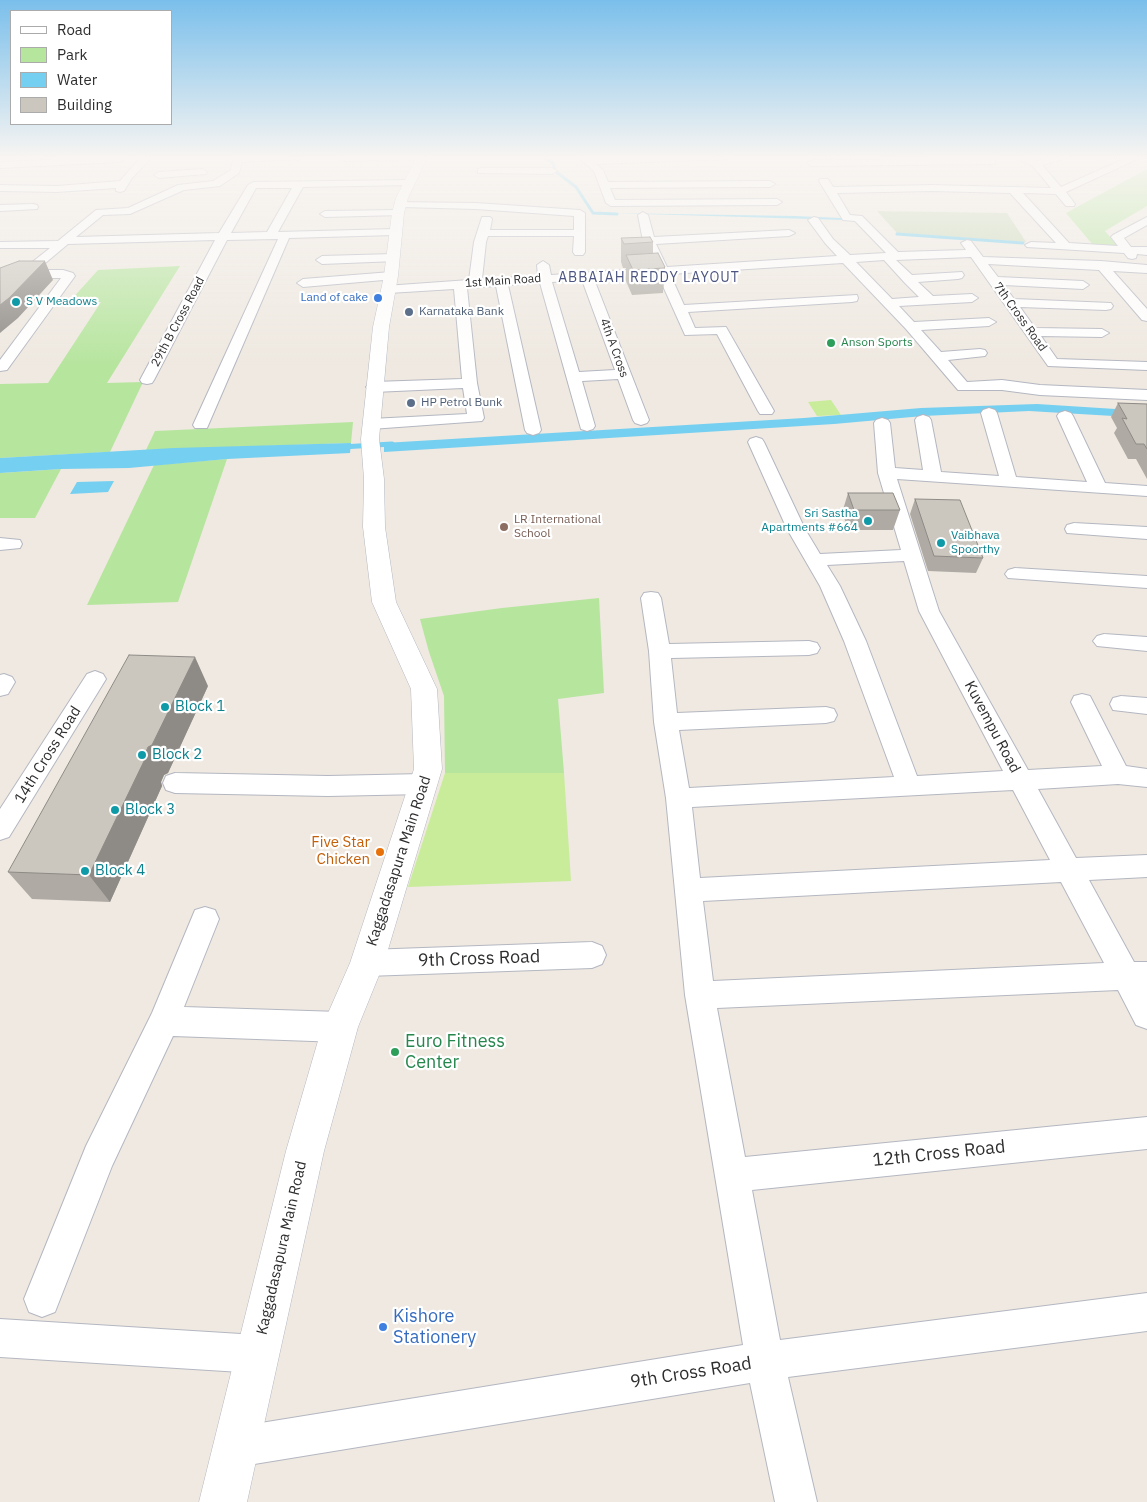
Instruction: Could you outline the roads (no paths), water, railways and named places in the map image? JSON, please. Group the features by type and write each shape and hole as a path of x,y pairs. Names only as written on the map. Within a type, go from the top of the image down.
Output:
{"main road":[{"name":"Kaggadasapura Main Road","path":"223,1502 305,1151 340,1027 367,963 428,769 424,689 384,602 374,527 374,479 371,438 374,387 390,282 396,226"}],"street":[{"path":"0,284 24,274 82,226"},
{"name":"29th B Cross Road","path":"147,380 229,226"},
{"path":"270,236 276,226"},
{"path":"475,283 480,242 484,233 483,226"},
{"path":"531,238 532,226"},
{"path":"580,226 580,252"},
{"path":"645,226 649,242 690,332 721,330 766,411"},
{"path":"819,226 846,260 911,326 963,387 1002,385 1040,390 1147,395"},
{"path":"865,226 908,279 929,300"},
{"path":"1048,226 1065,246"},
{"path":"1136,226 1117,237 1146,269"},
{"path":"0,245 395,232"},
{"path":"484,233 531,238 580,233"},
{"path":"649,242 789,233"},
{"path":"201,425 285,235"},
{"name":"7th Cross Road","path":"967,243 1056,367 1147,366"},
{"path":"1031,245 1147,251"},
{"name":"1st Main Road","path":"303,283 390,282 460,284 501,282 544,272 591,276 955,253 978,257"},
{"path":"978,257 1146,269"},
{"path":"322,260 392,258"},
{"name":"4th A Cross","path":"593,260 591,276 623,374 641,420"},
{"path":"1101,265 1147,317"},
{"path":"544,272 587,426"},
{"path":"2,367 69,276 63,274 24,274"},
{"path":"908,279 958,275"},
{"path":"994,281 1084,284"},
{"path":"501,282 534,430"},
{"path":"371,438 476,418 470,382 460,284"},
{"path":"680,309 852,298"},
{"path":"889,303 972,298"},
{"path":"1010,303 1106,306"},
{"path":"911,326 989,322"},
{"path":"1030,332 1102,334"},
{"path":"938,357 980,353"},
{"path":"574,378 623,374"},
{"path":"374,387 470,382"},
{"path":"989,413 1009,482"},
{"path":"1065,416 1098,488"},
{"path":"923,420 932,476"},
{"name":"Kuvempu Road","path":"882,423 887,473 929,611 1069,871 1137,976 1147,1015"},
{"path":"756,442 796,529 830,586 855,641 909,786"},
{"path":"887,473 1098,488 1146,485"},
{"path":"1074,529 1147,533"},
{"path":"814,560 913,555"},
{"path":"1015,574 1147,582"},
{"path":"651,598 660,651 666,722 678,798 700,995 764,1361 796,1502"},
{"path":"1104,641 1147,644"},
{"path":"660,651 809,648"},
{"name":"14th Cross Road","path":"0,830 96,679"},
{"path":"1082,702 1118,776"},
{"path":"1120,704 1147,706"},
{"path":"666,722 826,715"},
{"path":"678,798 1118,776 1147,778"},
{"path":"175,783 328,786 424,784"},
{"path":"688,890 1147,866"},
{"path":"42,1299 98,1158 164,1021 204,919"},
{"name":"9th Cross Road","path":"367,963 592,955"},
{"path":"700,995 1137,976"},
{"path":"164,1021 340,1027"},
{"name":"12th Cross Road","path":"732,1175 1147,1133"},
{"name":"9th Cross Road","path":"236,1447 764,1361 1147,1312"},
{"path":"0,1338 257,1354"}],"water":[{"path":"1037,404 1147,411 1147,418 1029,411 923,416 834,424 384,452 384,443 804,418 921,408"},
{"path":"351,443 350,453 227,459 129,468 61,469 0,473 0,458 174,448"},
{"path":"114,481 108,492 70,494 77,482"}],"waterway":[{"path":"897,234 1023,243"},
{"path":"342,447 392,444"}],"place":[{"name":"Land of cake","path":"378,298"},
{"name":"S V Meadows","path":"16,302"},
{"name":"Karnataka Bank","path":"409,312"},
{"name":"Anson Sports","path":"831,343"},
{"name":"HP Petrol Bunk","path":"411,403"},
{"name":"Sri Sastha Apartments #664","path":"868,521"},
{"name":"LR International School","path":"504,527"},
{"name":"Vaibhava Spoorthy","path":"941,543"},
{"name":"Block 1","path":"165,707"},
{"name":"Block 2","path":"142,755"},
{"name":"Block 3","path":"115,810"},
{"name":"Five Star Chicken","path":"380,852"},
{"name":"Block 4","path":"85,871"},
{"name":"Euro Fitness Center","path":"395,1052"},
{"name":"Kishore Stationery","path":"383,1327"}],"district":[{"name":"ABBAIAH REDDY LAYOUT","path":"649,278"}]}
